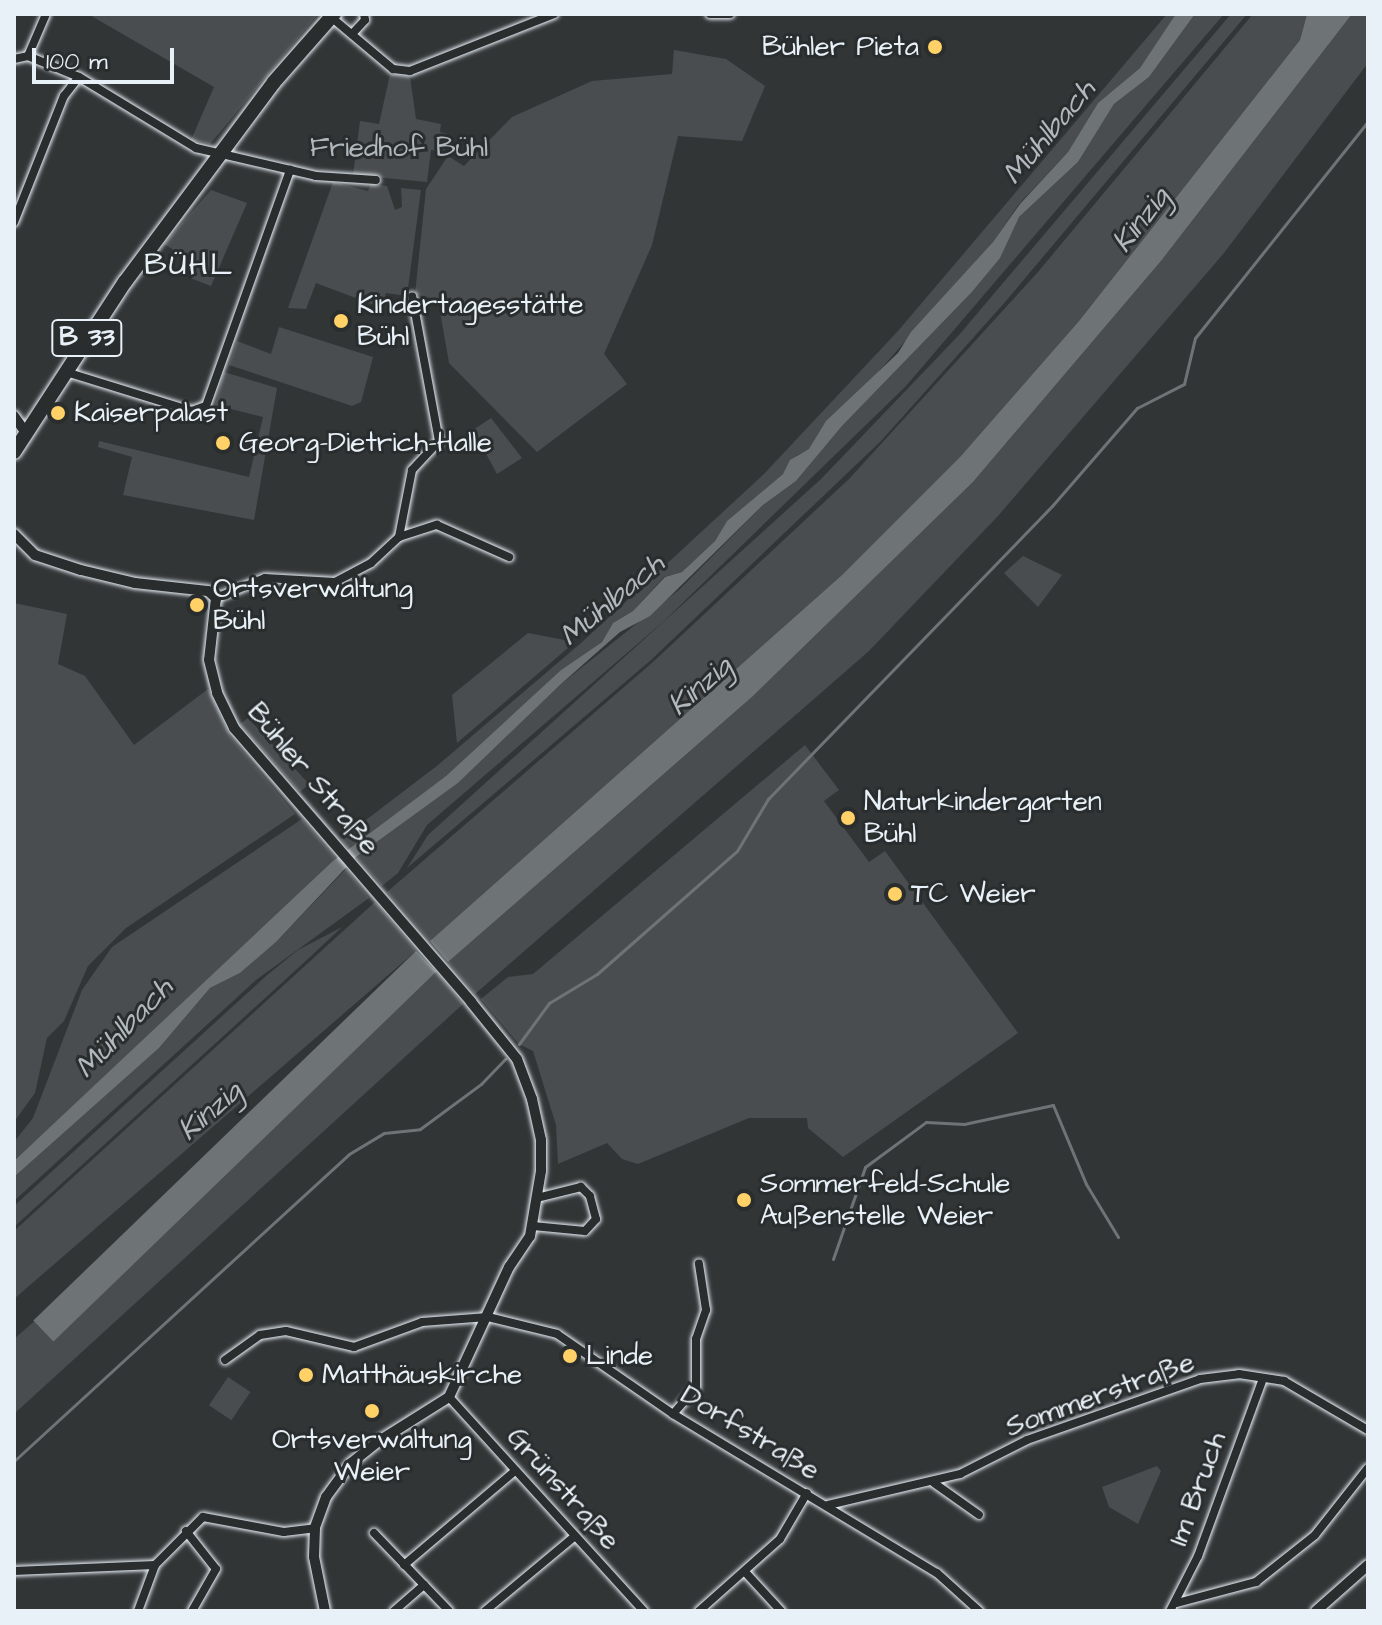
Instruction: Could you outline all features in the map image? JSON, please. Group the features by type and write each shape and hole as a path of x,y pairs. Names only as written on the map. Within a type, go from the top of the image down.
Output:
{"main road":[{"name":"B 33","path":"14,452 125,282 225,153 274,82 333,16"}],"street":[{"path":"28,56 46,14"},
{"path":"352,34 365,20 364,14"},
{"path":"333,16 393,69 410,71 554,14"},
{"path":"710,14 730,14"},
{"path":"14,59 28,56 79,77 187,144 290,170 376,180"},
{"path":"14,222 64,96 79,77"},
{"path":"65,372 192,411 206,406 290,170"},
{"path":"399,537 412,470 439,441 412,296"},
{"path":"14,416 26,433"},
{"path":"14,534 35,555 81,570 135,583 208,591 216,598 265,578 335,582 371,563 399,537 437,525 509,557"},
{"name":"Bühler Straße","path":"216,598 209,660 222,707 517,1059 532,1099 541,1140 533,1226 449,1397"},
{"path":"533,1226 585,1231 596,1219 595,1208 581,1187 537,1198"},
{"path":"673,1414 696,1388 696,1339 706,1310 699,1264"},
{"path":"225,1360 260,1335 286,1331 354,1347 422,1322 488,1317"},
{"name":"Dorfstraße","path":"488,1317 576,1343 673,1414 937,1573 979,1611"},
{"name":"Sommerstraße","path":"828,1505 934,1483 1027,1440 1200,1379 1239,1374 1298,1387 1368,1430"},
{"name":"Im Bruch","path":"1170,1611 1177,1603 1262,1381"},
{"path":"325,1611 315,1528 326,1497 351,1463 449,1397"},
{"name":"Grünstraße","path":"449,1397 644,1611"},
{"path":"1177,1603 1256,1582 1315,1535 1368,1468"},
{"path":"404,1565 515,1471"},
{"path":"934,1483 979,1515"},
{"path":"699,1611 746,1573 780,1539 807,1493"},
{"path":"138,1611 155,1565 203,1517 284,1532 315,1528"},
{"path":"186,1531 216,1569 192,1611"},
{"path":"374,1533 449,1611"},
{"path":"485,1611 575,1536"},
{"path":"14,1571 155,1565"},
{"path":"1316,1611 1368,1565"},
{"path":"746,1573 781,1611"},
{"path":"394,1611 424,1585"}],"green space":[{"path":"88,14 318,14 210,144 191,140 214,87"},
{"path":"1167,14 1177,14 1140,68 1098,103 1068,152 1019,204 993,242 810,449 796,456 783,474 727,521 715,541 682,572 664,577 633,611 613,623 602,642 561,670 446,776 349,850 341,839 438,765 581,643 764,474 898,331"},
{"path":"1195,14 1224,14 906,386 663,622 427,825 398,873 382,886 356,857 458,783 561,684 680,589 763,505 796,481 842,426 971,293 1019,217 1078,162 1114,104 1149,77"},
{"path":"1231,14 1247,14 1006,301 881,441 651,660 407,868 428,835 821,479 959,335"},
{"path":"1253,14 1307,14 1300,40 1079,321 960,457 842,575 430,941 387,892 653,662 849,479 1038,272"},
{"path":"1352,14 1368,14 1368,63 1224,253 998,516 869,651 475,994 448,962 752,697 973,482 1161,261"},
{"path":"674,50 726,59 765,86 742,141 678,136 652,245 604,354 627,384 537,452 449,363 438,300 415,294 426,189 448,156 464,166 512,117 592,81 672,74"},
{"name":"Friedhof Bühl","path":"390,74 410,77 416,119 441,124 440,132 448,134 445,152 431,150 427,182 353,175 360,121 379,124"},
{"path":"333,182 368,191 371,184 387,186 395,210 402,207 401,188 421,190 407,296 386,293 382,308 316,283 306,309 288,308"},
{"path":"211,190 247,203 211,286 190,278 197,264 164,244"},
{"path":"279,327 373,357 361,402 352,406 229,365 237,341 271,354"},
{"path":"224,372 277,388 254,520 123,495 132,457 98,447 99,441 249,477 263,417 215,405"},
{"path":"491,418 522,458 497,474 473,430"},
{"path":"1023,556 1062,575 1038,607 1004,573"},
{"path":"14,603 67,614 58,664 85,676 134,745 208,689 230,736 295,814 126,928 88,966 64,1021 47,1038 35,1093 14,1122"},
{"path":"528,633 575,642 457,743 452,695"},
{"path":"248,718 309,784 300,792 240,724"},
{"path":"805,745 839,790 824,801 869,862 885,851 1018,1033 843,1157 808,1128 807,1118 749,1118 638,1164 622,1159 607,1143 558,1164 556,1125 533,1051 519,1044 481,999 508,977 533,974"},
{"path":"302,819 336,859 328,871 14,1161 14,1142 33,1118 82,990 112,947"},
{"path":"346,869 369,898 256,980 14,1201 14,1177 159,1048 210,988 240,973 276,942"},
{"path":"375,902 416,951 14,1299 14,1231"},
{"path":"342,927 14,1227 14,1206 266,976 298,950"},
{"path":"436,972 463,1004 14,1414 14,1339"},
{"path":"228,1377 250,1392 231,1420 209,1405"},
{"path":"1157,1466 1161,1471 1138,1524 1109,1507 1102,1487"}],"shaded area":[{"path":"1176,14 1195,14 1149,77 1114,104 1078,162 1019,217 1000,258 971,293 842,426 796,481 763,505 650,616 620,632 561,684 458,783 356,857 276,942 240,973 210,988 159,1048 14,1177 14,1161 333,861 446,776 561,670 602,642 613,623 633,611 665,577 682,572 715,541 727,521 783,474 790,460 809,449 826,421 898,353 911,332 993,242 1020,204 1068,152 1098,103 1140,68"},
{"path":"1307,14 1352,14 1161,261 973,482 752,697 448,962 430,941 842,575 960,457 1079,321 1300,40"},
{"path":"416,951 436,972 53,1341 33,1321"}],"waterway":[{"path":"519,1044 549,1003 597,974 737,851 768,799 1052,506 1137,408 1184,384 1195,338 1368,121"},
{"path":"14,1461 349,1154 384,1133 420,1129 481,1084 505,1059"},
{"path":"833,1259 865,1167 926,1122 964,1124 1053,1105 1086,1184 1118,1237"}],"place":[{"name":"Bühler Pieta","path":"935,47"},
{"name":"Kindertagesstätte Bühl","path":"341,321"},
{"name":"Kaiserpalast","path":"58,413"},
{"name":"Georg-Dietrich-Halle","path":"223,443"},
{"name":"Ortsverwaltung Bühl","path":"197,605"},
{"name":"Naturkindergarten Bühl","path":"848,818"},
{"name":"TC Weier","path":"895,894"},
{"name":"Sommerfeld-Schule Außenstelle Weier","path":"744,1200"},
{"name":"Linde","path":"570,1356"},
{"name":"Matthäuskirche","path":"306,1375"},
{"name":"Ortsverwaltung Weier","path":"372,1411"}],"district":[{"name":"BÜHL","path":"189,265"}],"water label":[{"name":"Mühlbach","path":"1049,132"},
{"name":"Kinzig","path":"1141,220"},
{"name":"Mühlbach","path":"612,600"},
{"name":"Kinzig","path":"700,686"},
{"name":"Mühlbach","path":"124,1028"},
{"name":"Kinzig","path":"210,1111"}]}
